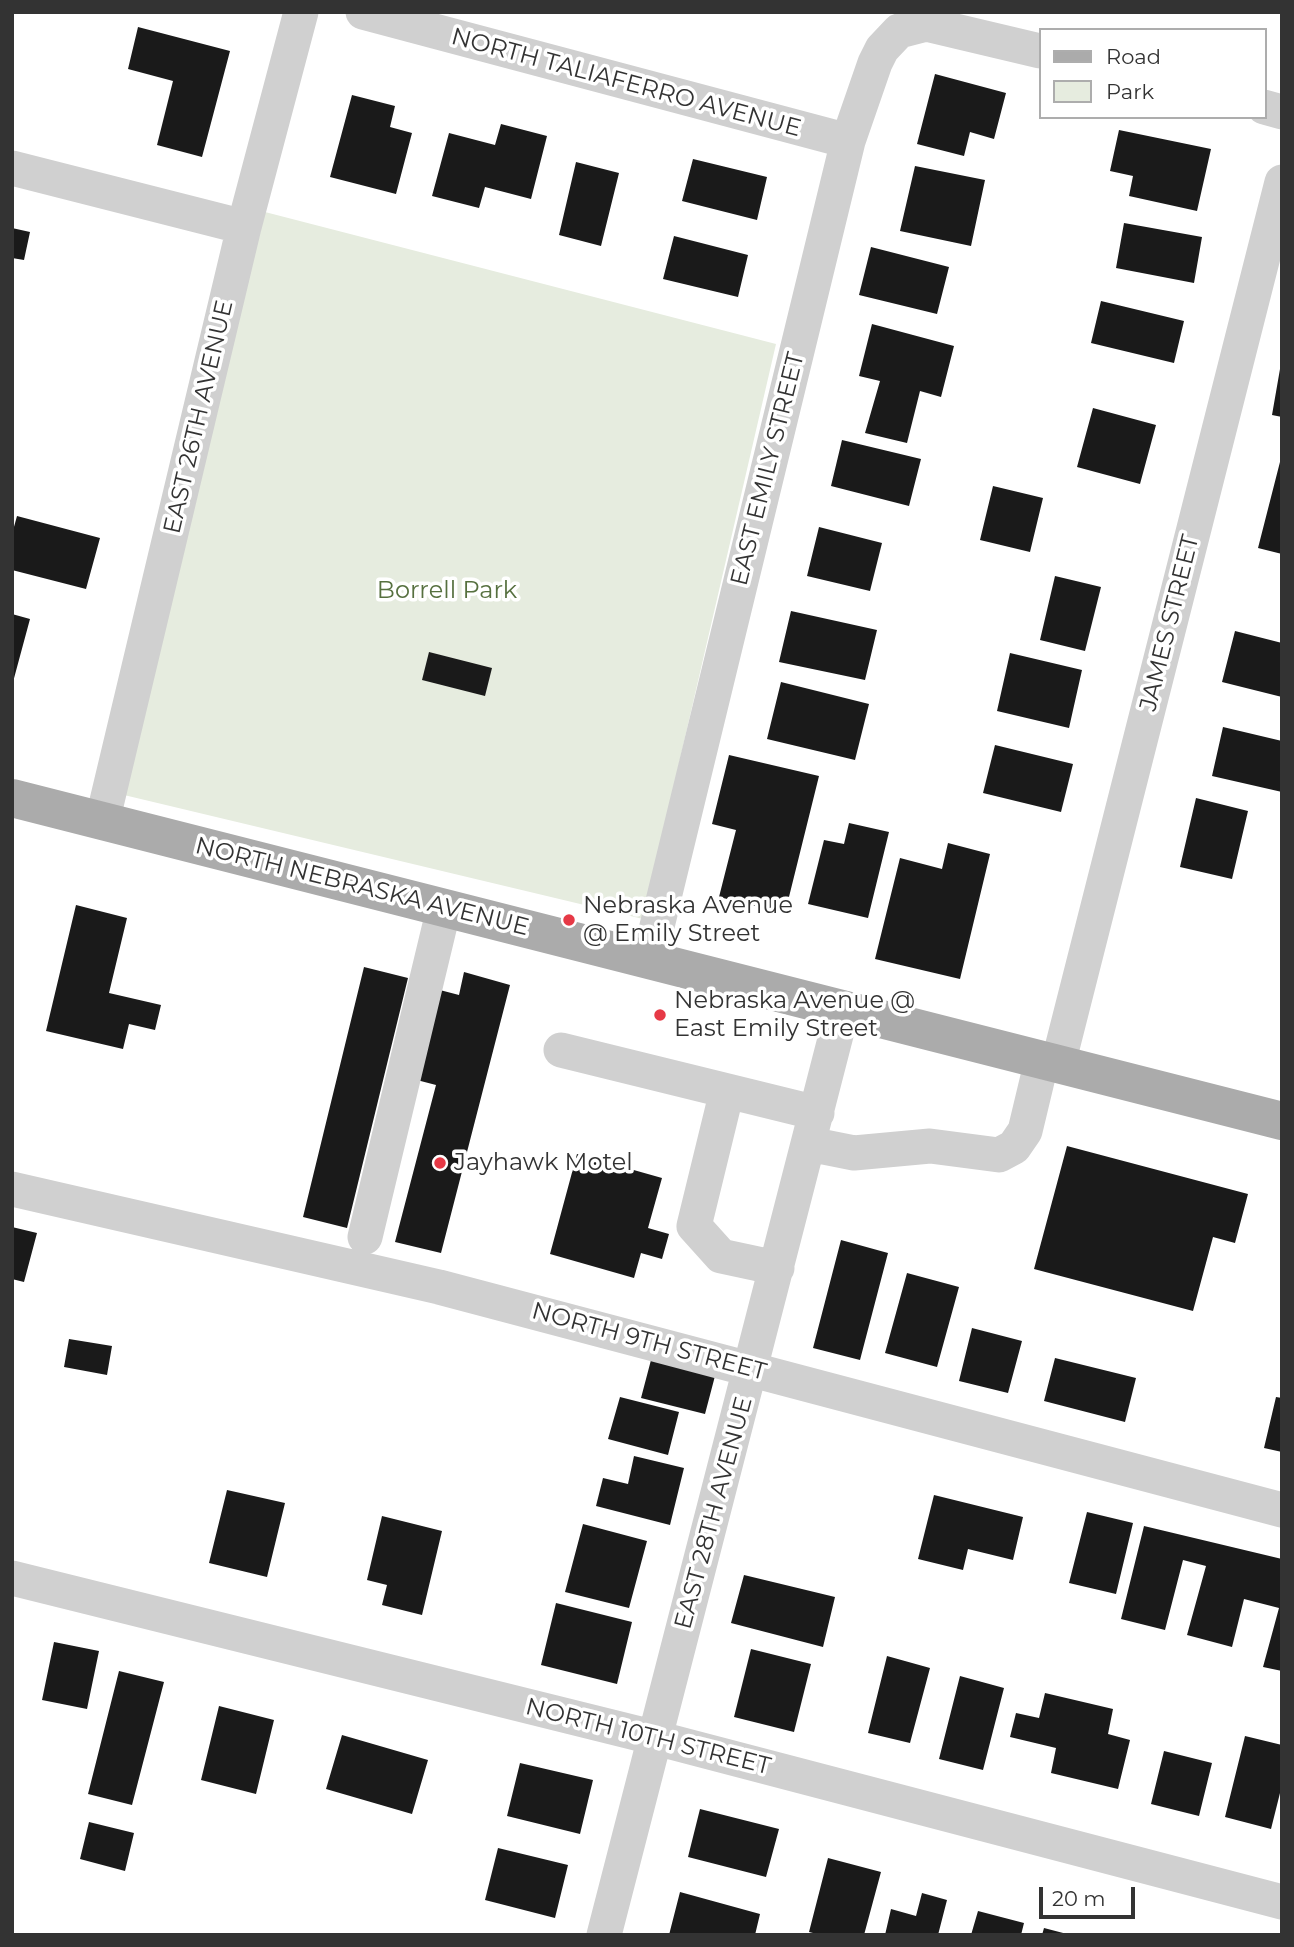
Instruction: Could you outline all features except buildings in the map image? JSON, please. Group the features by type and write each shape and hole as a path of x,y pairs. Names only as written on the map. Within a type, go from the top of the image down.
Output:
{"main road":[{"name":"NORTH NEBRASKA AVENUE","path":"12,798 1282,1121"}],"street":[{"name":"EAST 26TH AVENUE","path":"102,822 244,227 301,12"},
{"name":"NORTH TALIAFERRO AVENUE","path":"363,12 848,141"},
{"name":"EAST EMILY STREET","path":"649,959 848,141 875,63 891,38 911,26 941,26 1038,50"},
{"path":"12,168 244,227"},
{"name":"JAMES STREET","path":"562,1050 727,1091 813,1129 854,1153 930,1146 999,1154 1014,1147 1025,1131 1050,1062 1282,182"},
{"path":"365,1237 444,908"},
{"name":"EAST 28TH AVENUE","path":"604,1935 752,1370 843,1008"},
{"path":"727,1091 694,1226 721,1256 778,1268"},
{"name":"NORTH 9TH STREET","path":"12,1189 439,1287 1282,1510"},
{"name":"NORTH 10TH STREET","path":"12,1578 656,1738 1282,1902"}],"green space":[{"name":"Borrell Park","path":"265,212 776,344 643,919 124,795"}],"place":[{"name":"Nebraska Avenue @ Emily Street","path":"569,920"},
{"name":"Nebraska Avenue @ East Emily Street","path":"660,1015"},
{"name":"Jayhawk Motel","path":"440,1163"}]}
